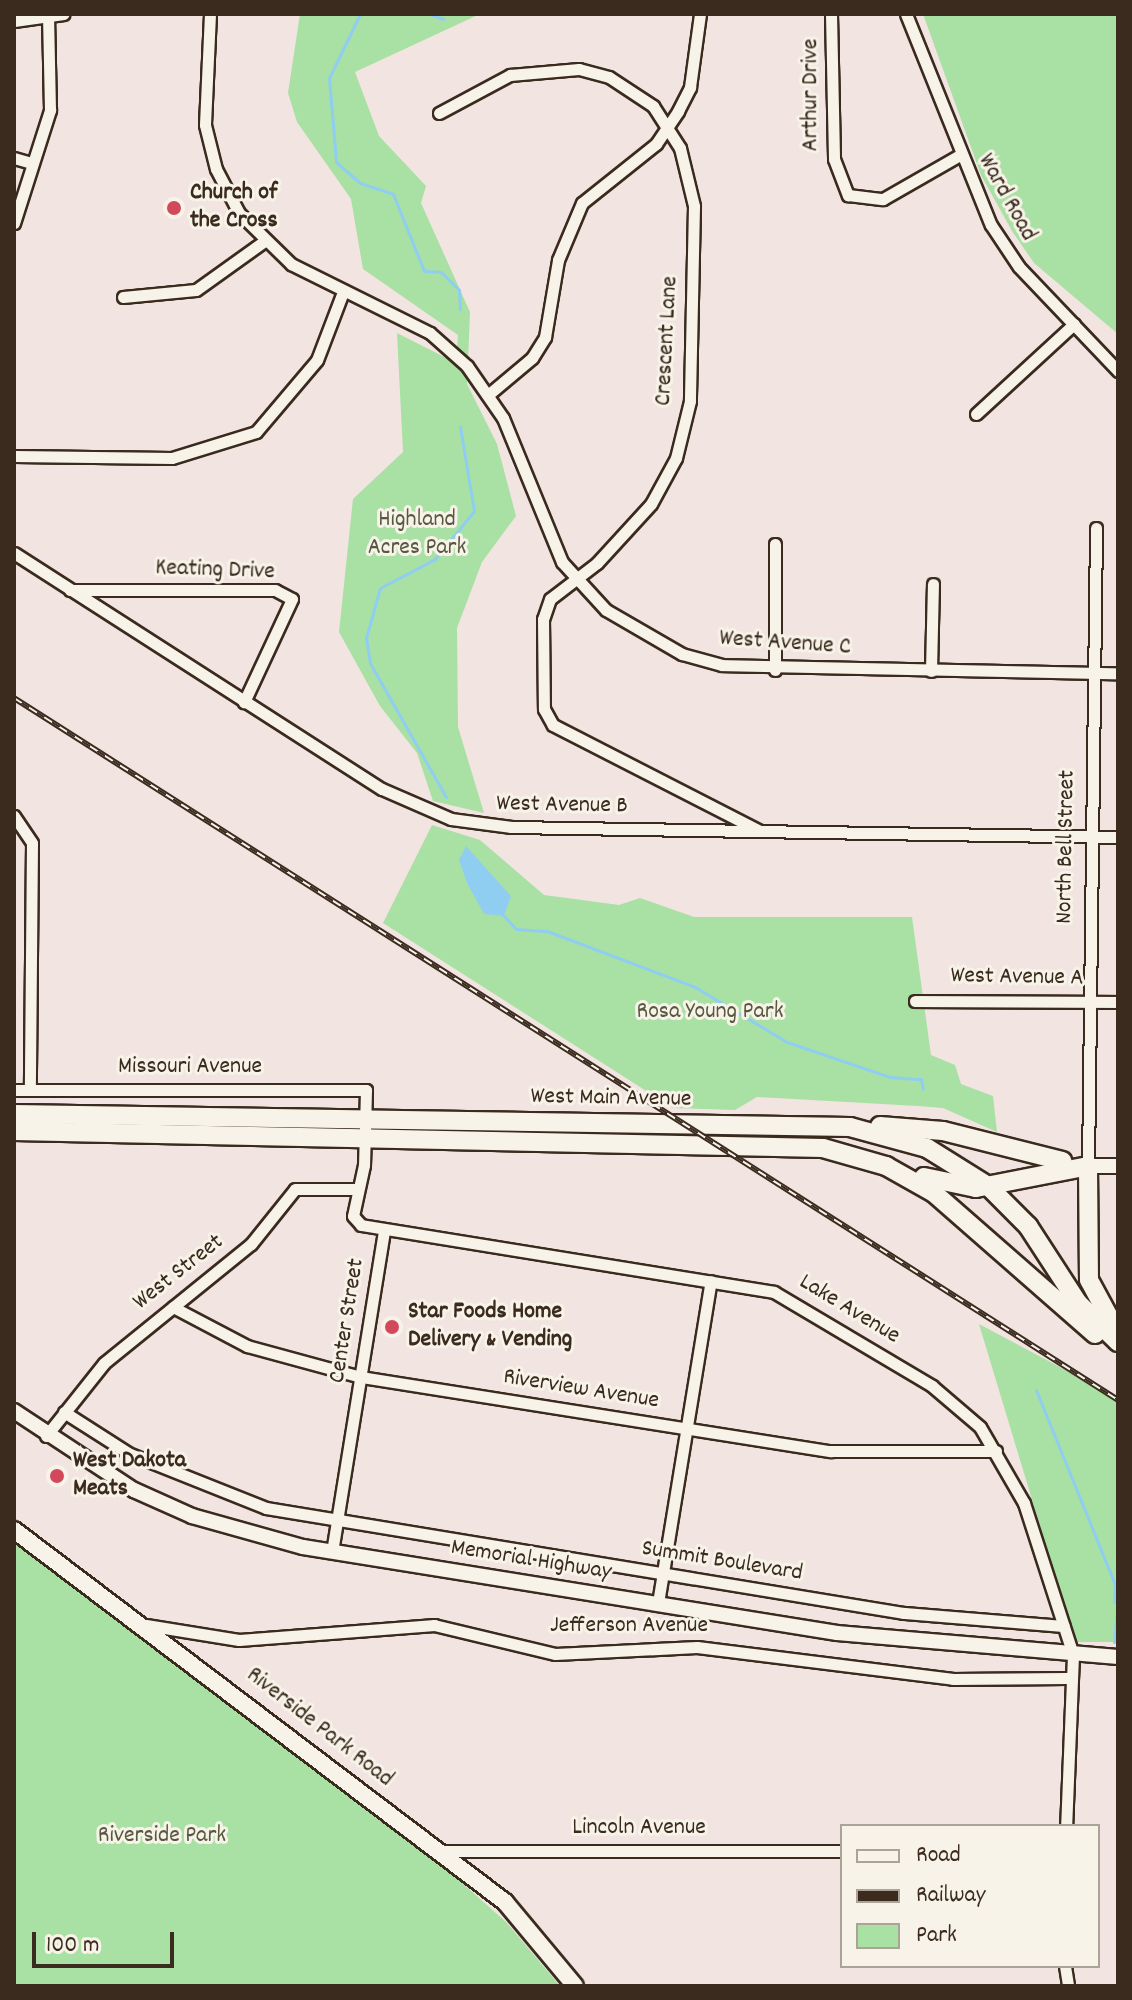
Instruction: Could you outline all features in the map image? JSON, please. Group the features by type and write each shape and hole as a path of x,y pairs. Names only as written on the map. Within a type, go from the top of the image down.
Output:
{"main road":[{"name":"West Main Avenue","path":"14,1114 823,1148 886,1166 934,1193 1047,1299 1118,1351"},
{"path":"850,1127 943,1131 1084,1166"},
{"name":"West Main Avenue","path":"14,1131 850,1127 927,1148 988,1186 1028,1226 1078,1303 1118,1342"},
{"path":"823,1148 867,1152 943,1185 988,1186 1084,1166"},
{"path":"1084,1166 1092,1296 1118,1331"},
{"name":"Riverside Park Road","path":"14,1530 146,1625 505,1902 575,1986"}],"street":[{"path":"14,21 64,14"},
{"path":"123,297 196,290 263,242 233,203 209,147 203,101 210,14"},
{"path":"489,394 545,337 558,260 582,203 667,127 690,87 700,14"},
{"name":"Arthur Drive","path":"831,14 834,159 848,195 883,199 958,156"},
{"name":"Ward Road","path":"906,14 958,156 1019,267 1118,371"},
{"path":"14,223 50,110 48,18"},
{"name":"Crescent Lane","path":"439,113 510,75 579,69 632,90 667,127 692,182 690,401 676,458 651,504 578,578 550,599 543,619 544,709 553,725 762,832"},
{"path":"14,158 32,163"},
{"name":"West Avenue C","path":"263,242 343,292 430,333 489,394 543,527 578,578 606,610 682,654 775,670 1118,673"},
{"path":"14,456 172,458 256,432 317,360 343,292"},
{"path":"976,414 1074,324"},
{"name":"North Bell Street","path":"1084,1166 1096,528"},
{"path":"775,544 775,670"},
{"name":"West Avenue B","path":"14,553 394,796 466,823 762,832 1118,837"},
{"path":"931,671 933,584"},
{"name":"Keating Drive","path":"70,590 275,590 292,599 244,702"},
{"path":"14,816 32,843 30,1090"},
{"name":"West Avenue A","path":"915,1001 1118,1002"},
{"name":"Missouri Avenue","path":"14,1090 366,1090"},
{"name":"Center Street","path":"332,1552 384,1230 355,1221 366,1129 366,1090"},
{"path":"1084,1166 1118,1166"},
{"name":"West Street","path":"46,1436 113,1355 251,1244 295,1189 357,1189"},
{"name":"Lake Avenue","path":"384,1230 711,1281 790,1298 932,1386 996,1451 1024,1503 1073,1655"},
{"path":"658,1603 711,1281"},
{"name":"Riverview Avenue","path":"173,1307 247,1346 361,1377 830,1451 996,1451"},
{"name":"Memorial Highway","path":"14,1411 46,1436 192,1516 332,1552 837,1633 1118,1657"},
{"name":"Summit Boulevard","path":"64,1412 128,1453 212,1490 337,1522 904,1613 1063,1626"},
{"name":"Jefferson Avenue","path":"146,1625 239,1640 434,1625 555,1654 697,1647 953,1679 1067,1678"},
{"path":"1066,1824 1067,1678 1073,1655"},
{"name":"Lincoln Avenue","path":"437,1851 840,1851"}],"green space":[{"name":"Highland Acres Park","path":"300,14 480,14 355,72 379,136 426,186 421,203 470,312 467,384 497,444 516,516 482,562 457,628 458,727 484,813 433,801 417,753 380,706 339,632 353,499 403,452 397,333 456,363 458,335 363,269 351,199 297,122 288,93"},
{"path":"923,14 1118,14 1118,334 1034,263 1012,231 981,175"},
{"name":"Rosa Young Park","path":"432,825 480,840 544,895 619,905 640,898 694,917 912,917 931,1055 955,1065 961,1084 993,1096 997,1132 943,1108 918,1106 757,1097 735,1110 673,1108 383,923"},
{"path":"979,1324 1118,1398 1118,1642 1075,1642"},
{"name":"Riverside Park","path":"14,1540 434,1858 506,1922 560,1986 14,1986"}],"water":[{"path":"466,846 511,896 504,916 484,914 467,883 459,860"}],"waterway":[{"path":"360,14 329,78 336,162 360,183 393,194 424,271 441,272 459,290 460,309"},
{"path":"430,14 443,19"},
{"path":"446,797 370,663 366,638 380,588 435,559 474,511 460,426"},
{"path":"503,915 516,929 547,931 695,987 787,1042 890,1077 921,1079 923,1089"},
{"path":"1036,1390 1115,1585 1114,1602"},
{"path":"1114,1642 1118,1600"}],"railway":[{"path":"14,698 1118,1400"}],"place":[{"name":"Church of the Cross","path":"174,208"},
{"name":"Star Foods Home Delivery & Vending","path":"392,1327"},
{"name":"West Dakota Meats","path":"57,1476"}]}
